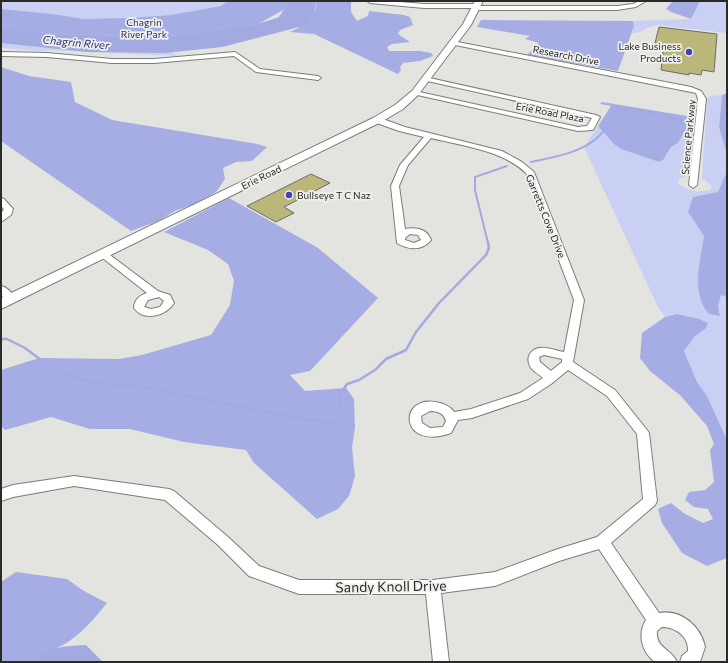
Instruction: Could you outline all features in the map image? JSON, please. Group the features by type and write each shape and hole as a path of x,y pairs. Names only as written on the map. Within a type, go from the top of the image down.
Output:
{"street":[{"path":"370,1 442,4 454,7 476,6 557,9 617,8 634,6 643,1"},
{"path":"552,1 557,9"},
{"name":"Erie Road","path":"6,301 378,120 399,107 415,93 425,80 466,25 476,6"},
{"name":"Research Drive","path":"452,43 691,89 699,92"},
{"path":"1,54 47,55 147,61 235,54 249,67 258,71 318,78"},
{"name":"Erie Road Plaza","path":"415,93 578,129 590,128 596,117 425,80"},
{"name":"Science Parkway","path":"694,185 702,99 699,92"},
{"name":"Garretts Cove Drive","path":"378,120 402,129 499,153 513,158 530,172 579,300 567,361"},
{"path":"401,234 395,186 396,178 408,157 429,136"},
{"path":"1,201 9,209 8,213 1,219"},
{"path":"103,254 155,294"},
{"path":"1,289 6,301"},
{"path":"451,417 472,413 524,396 551,377 567,361 543,351 534,354 533,358 537,367 551,377"},
{"name":"Sandy Knoll Drive","path":"1,496 13,491 74,481 168,495 223,541 254,571 299,587 433,587 495,579 558,555 602,542 650,501 643,433 611,393 567,361"},
{"path":"602,542 656,621"},
{"path":"433,587 441,662"},
{"path":"669,662 655,652 648,638 648,631 651,625 656,621 663,619 678,622 691,633 697,648 696,654 692,660 688,662"}],"green space":[{"name":"Chagrin River Park","path":"1,1 300,1 263,21 275,29 164,48 179,56 48,50 38,51 1,48"},
{"path":"228,1 289,1 283,10 258,24 161,37 53,34 18,29 1,29 1,9 84,19 130,18 171,15 221,6"},
{"path":"317,1 351,1 351,12 357,21 368,16 369,11 410,17 413,25 400,30 398,34 410,42 392,44 387,47 389,51 420,51 431,53 433,56 420,61 403,63 398,74 314,34 290,32 305,24 314,12"},
{"path":"673,1 700,1 691,19 666,9"},
{"path":"700,1 727,1 727,33 658,25 640,32 632,33 634,26 633,21 691,19"},
{"path":"481,20 633,21 634,26 618,71 527,55 539,43 525,39 530,36 477,27"},
{"path":"1,67 29,76 71,82 75,102 112,120 257,144 267,147 252,161 236,162 223,168 225,179 216,192 197,203 175,211 158,221 131,231 1,141"},
{"path":"727,93 727,155 719,127 722,95"},
{"path":"722,95 719,127 727,155 727,171 718,192 693,197 688,212 704,236 700,258 698,287 720,315 718,306 721,294 727,297 727,440 707,396 697,382 684,350 694,337 706,328 687,317 677,315 665,317 657,305 584,147 598,126 614,144 621,149 659,162 663,160 671,147 678,143 693,117 695,117 687,176 679,179 678,183 693,191 710,190 712,186 702,178 707,99 711,96"},
{"path":"602,102 693,117 678,143 671,147 663,160 659,162 621,149 614,144 598,126 611,106 600,104"},
{"path":"727,171 727,297 721,295 718,306 720,316 709,314 704,307 699,293 698,277 704,236 688,212 693,197 718,192"},
{"path":"229,198 318,248 378,298 310,371 290,375 305,391 346,388 354,399 355,427 352,448 355,476 349,496 338,509 317,519 254,463 246,450 184,442 130,429 90,429 51,417 5,430 1,426 1,370 39,358 119,359 142,355 211,335 230,305 234,281 228,264 208,250 164,232"},
{"path":"677,314 699,319 708,323 706,328 694,337 684,351 697,382 707,396 727,440 727,558 707,566 682,553 662,523 658,509 671,503 685,514 703,523 713,519 708,509 694,507 685,500 689,492 705,490 714,482 710,450 714,444 707,426 681,396 650,371 640,358 642,333 665,317"},
{"path":"16,572 67,579 84,591 107,603 92,621 68,642 43,654 35,662 1,662 1,582"}],"water":[{"name":"Chagrin River","path":"289,1 317,1 311,20 303,26 222,47 165,53 87,52 1,43 1,29 18,29 53,34 161,37 258,24 279,17"},
{"path":"86,645 103,662 35,662 39,657 51,650"}],"building":[{"name":"Lake Business Products","path":"659,27 717,34 714,72 702,70 701,75 689,73 689,75 661,70 664,44 655,43"},
{"name":"Bullseye T C Naz","path":"311,174 330,183 284,207 294,213 276,222 247,206"}],"waterway":[{"path":"531,162 558,156 585,146 600,135 617,109 635,109 686,121"},
{"path":"488,243 475,190 475,177 507,166"},
{"path":"1,339 7,339 25,348 53,369 90,382 149,388 284,416 332,423 340,420 342,408 339,396 347,384 359,380 375,370 386,359 406,350 416,332 439,303 486,255 489,248 488,242"}],"place":[{"name":"Lake Business Products","path":"689,52"},
{"name":"Bullseye T C Naz","path":"289,195"}]}
